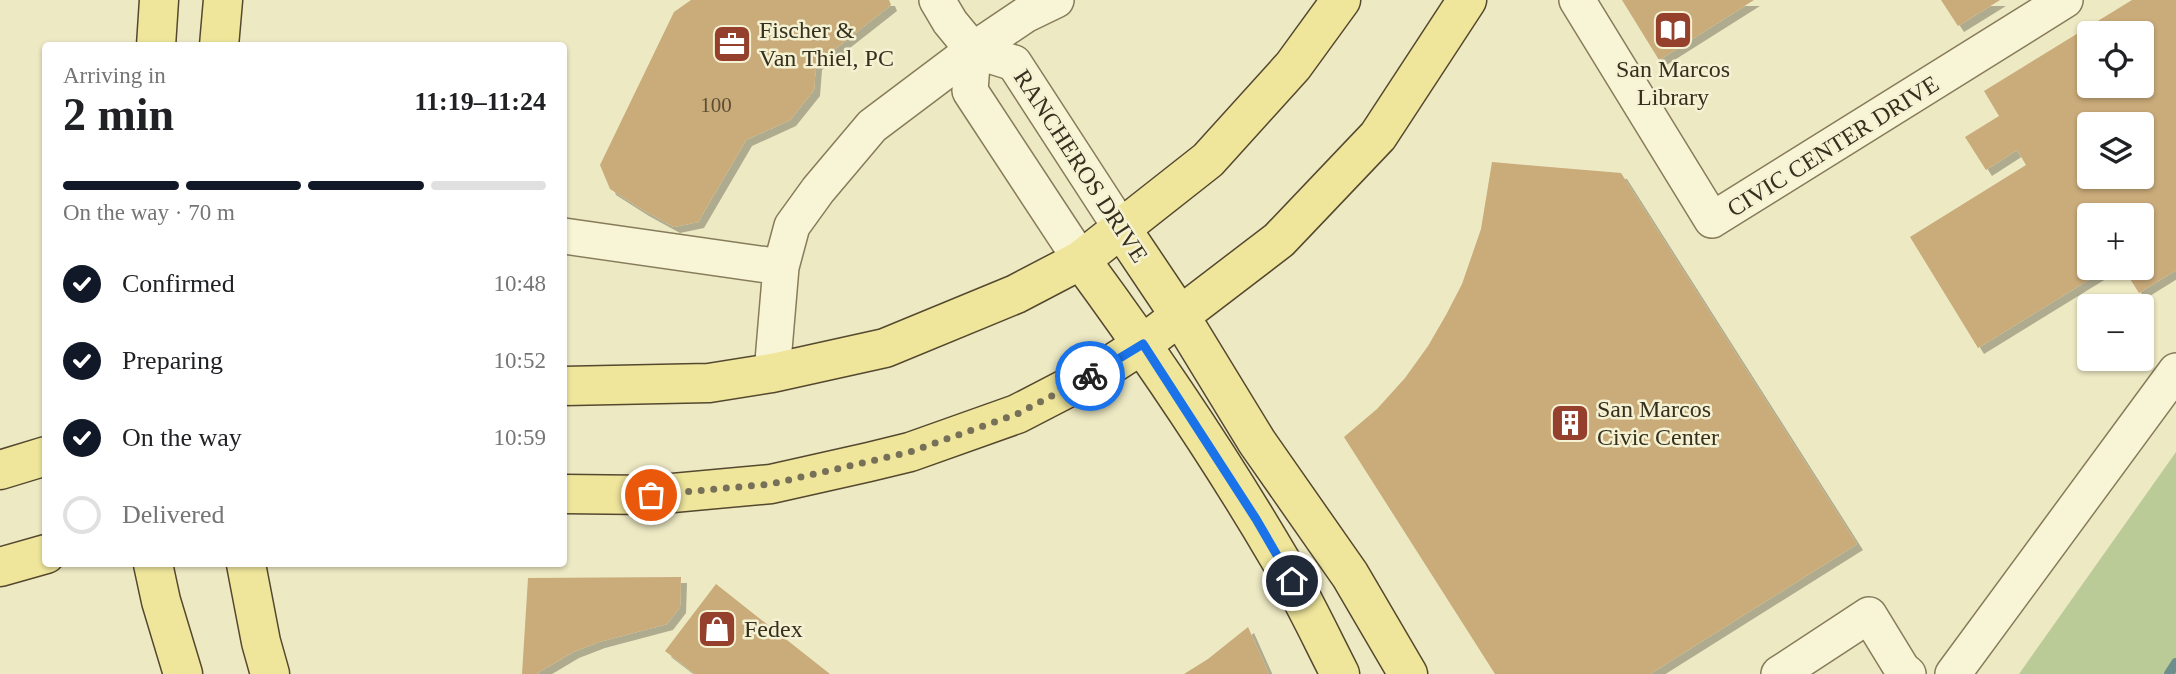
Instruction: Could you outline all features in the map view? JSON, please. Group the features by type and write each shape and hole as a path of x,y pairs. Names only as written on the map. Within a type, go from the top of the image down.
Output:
{"main road":[{"path":"156,42 159,0"},
{"path":"219,42 223,0"},
{"path":"567,386 709,383 772,373 885,348 1016,294 1081,260 1208,160 1293,66 1341,0"},
{"path":"567,494 651,495 771,484 910,452 1017,414 1104,369 1143,344 1279,240 1378,136 1467,0"},
{"name":"RANCHEROS DRIVE","path":"1121,228 1180,316 1257,442 1350,575 1408,674"},
{"name":"RANCHEROS DRIVE","path":"1081,260 1143,344 1280,559 1340,674"},
{"path":"0,470 42,457"},
{"path":"0,567 42,555"},
{"path":"154,567 183,674"},
{"path":"247,567 270,674"}],"street":[{"path":"937,0 950,22 973,50"},
{"path":"772,373 781,267 792,226 818,190 872,126 973,50 1025,15 1056,0"},
{"name":"CIVIC CENTER DRIVE","path":"1577,0 1712,220 2065,0"},
{"name":"RANCHEROS DRIVE","path":"1081,260 970,91 973,50 1014,63 1121,228"},
{"path":"567,236 781,267"},
{"path":"1953,674 2176,371"},
{"path":"1779,674 1869,615 1902,672"}],"green space":[{"path":"2176,452 2176,674 2019,674"}],"building":[{"path":"691,0 889,0 891,5 816,64 814,90 790,120 746,140 698,222 674,227 610,189 600,165 674,12"},
{"name":"San Marcos Library","path":"1622,0 1754,0 1659,60"},
{"path":"1941,0 2000,0 1958,26"},
{"path":"2132,0 2176,0 2176,270 2139,293 2131,280 2154,280 2154,203 2077,203 2077,280 2088,280 1978,348 1910,237 2026,165 2017,150 1986,170 1965,137 1999,116 1984,91 2077,34 2077,98 2154,98 2154,21 2098,21"},
{"name":"San Marcos Civic Center","path":"1492,162 1621,173 1857,544 1650,674 1495,674 1344,437 1377,409 1405,378 1446,315 1462,284 1481,229"},
{"path":"681,577 680,607 667,624 599,642 573,652 536,674 522,674 528,578"},
{"path":"716,584 830,674 695,674 665,651"},
{"path":"1248,627 1269,674 1184,674 1208,659"}],"waterway":[{"path":"2169,674 2176,663"}],"way so far":[{"path":"651,495 771,484 910,452 1017,414 1090,376"}],"place":[{"name":"San Marcos Library","path":"1673,30"},
{"name":"Fischer & Van Thiel, PC","path":"732,44"},
{"name":"San Marcos Civic Center","path":"1570,423"},
{"name":"Fedex","path":"717,629"}],"route":[{"path":"1090,376 1143,344 1256,519 1292,581"}]}
